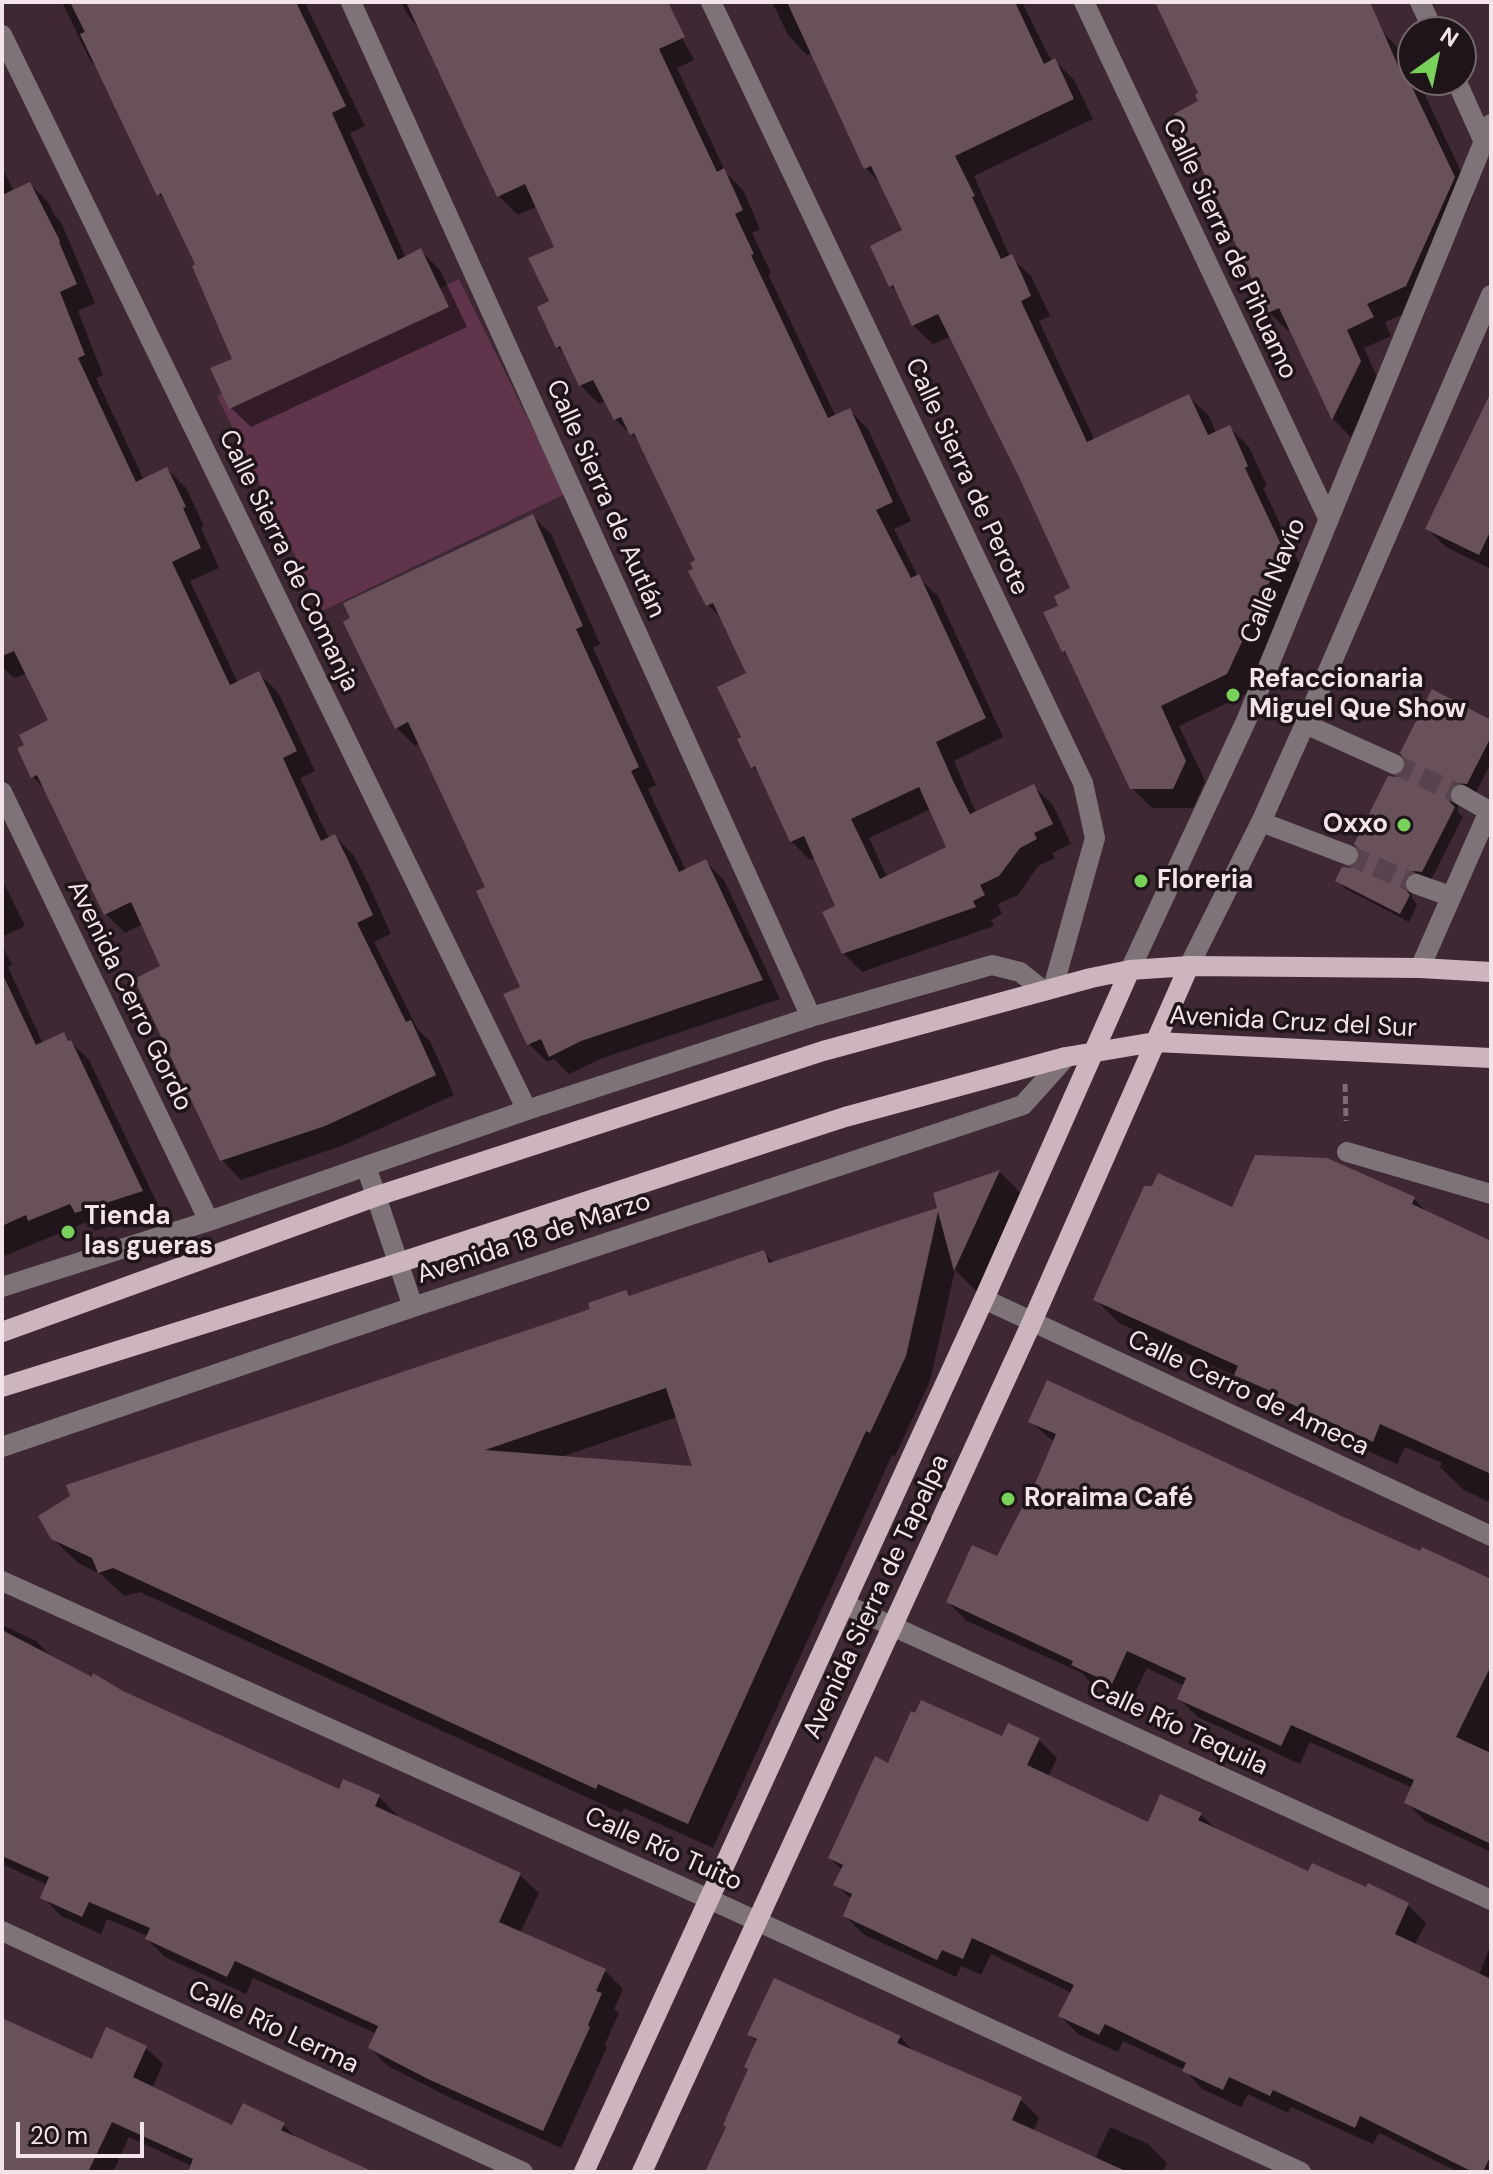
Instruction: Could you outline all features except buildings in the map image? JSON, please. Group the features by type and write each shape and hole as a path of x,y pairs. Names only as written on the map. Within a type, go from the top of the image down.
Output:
{"main road":[{"path":"1155,1042 1189,966"},
{"name":"Avenida Cruz del Sur","path":"1130,970 1189,966 1420,968 1491,972"},
{"path":"2,1332 377,1196 823,1051 1130,970"},
{"name":"Calle Navío","path":"1094,1052 1130,970"},
{"name":"Avenida Cruz del Sur","path":"1094,1052 1155,1042 1491,1058"},
{"name":"Avenida Sierra de Tapalpa","path":"642,2172 1032,1322 1155,1042"},
{"name":"Avenida Sierra de Tapalpa","path":"584,2172 1094,1052"},
{"name":"Avenida 18 de Marzo","path":"2,1387 398,1263 845,1117 1094,1052"}],"street":[{"name":"Calle Sierra de Autlán","path":"351,2 811,1017"},
{"name":"Calle Sierra de Perote","path":"711,2 1083,783 1095,838 1049,989"},
{"name":"Calle Sierra de Pihuamo","path":"1084,2 1328,518"},
{"name":"Calle Sierra de Comanja","path":"2,35 527,1110"},
{"path":"1466,96 1487,132"},
{"name":"Calle Navío","path":"1130,970 1246,721 1487,132"},
{"path":"1189,966 1261,822 1491,295"},
{"path":"1305,724 1394,764"},
{"name":"Avenida Cerro Gordo","path":"2,792 209,1221"},
{"path":"1420,968 1489,811 1461,795"},
{"path":"1261,822 1348,855"},
{"path":"1416,884 1450,896"},
{"path":"2,1287 209,1221 527,1110 811,1017 992,965 1020,972 1049,989"},
{"name":"Avenida 18 de Marzo","path":"2,1447 1023,1105 1066,1057"},
{"path":"1347,1152 1491,1194"},
{"path":"366,1166 413,1307"},
{"name":"Calle Cerro de Ameca","path":"984,1299 1491,1536"},
{"name":"Calle Río Tuito","path":"2,1581 758,1921 1301,2172"},
{"name":"Calle Río Tequila","path":"844,1604 1491,1900"},
{"name":"Calle Río Lerma","path":"2,1931 523,2172"}],"path":[{"path":"1344,1051 1347,1152"}],"shaded area":[{"path":"459,279 565,494 322,611 217,396"}],"tunnel":[{"path":"1394,764 1461,795"},
{"path":"1348,855 1416,884"}],"place":[{"name":"Refaccionaria Miguel Que Show","path":"1233,695"},
{"name":"Oxxo","path":"1404,825"},
{"name":"Floreria","path":"1141,881"},
{"name":"Tienda las gueras","path":"68,1232"},
{"name":"Roraima Café","path":"1008,1499"}]}
